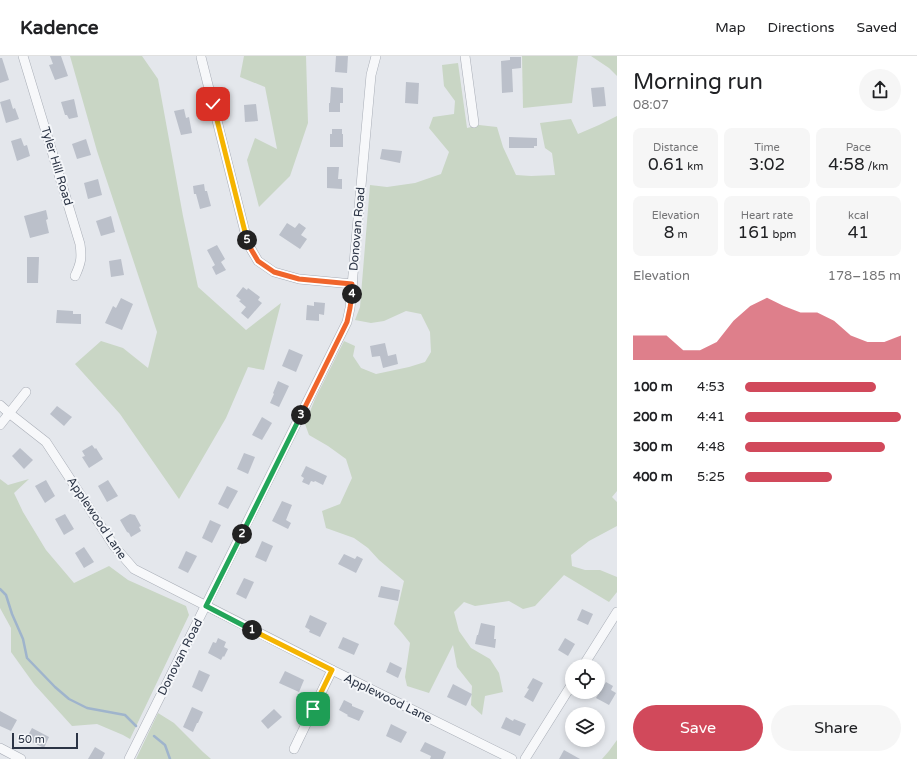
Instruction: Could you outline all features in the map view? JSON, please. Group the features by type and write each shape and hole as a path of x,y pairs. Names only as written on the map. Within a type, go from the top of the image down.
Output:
{"street":[{"name":"Tyler Hill Road","path":"23,56 80,244 82,257 80,266 75,276"},
{"name":"Donovan Road","path":"129,759 347,322 350,308 371,75 376,56"},
{"path":"465,56 474,123"},
{"path":"201,57 248,244 258,261 274,272 299,279 352,284"},
{"path":"0,425 26,392"},
{"name":"Applewood Lane","path":"0,405 9,414 46,442 114,546 134,569 332,670 512,759"},
{"path":"587,659 617,612"},
{"path":"294,748 332,670"},
{"path":"525,759 565,695"},
{"path":"0,748 21,759"}],"green space":[{"path":"70,56 142,56 158,79 183,216 198,287 246,330 281,303 264,370 248,367 226,418 179,499 120,414 75,364 101,341 123,348 148,368 157,332 97,151"},
{"path":"244,56 306,56 308,123 290,176 259,207 247,160 255,138 277,149 265,87 240,77"},
{"path":"522,56 578,56 572,103 523,108"},
{"path":"591,56 617,56 617,76 609,68"},
{"path":"458,63 467,128 479,125 497,127 503,147 516,175 555,175 552,153 545,148 540,123 571,119 578,134 617,116 617,491 612,497 617,502 617,526 589,541 571,555 572,566 585,570 600,570 617,577 617,592 609,602 564,575 535,606 523,609 509,601 475,606 464,602 454,612 459,631 471,648 490,659 499,673 503,692 485,696 482,715 471,705 472,686 457,667 453,645 429,693 407,686 405,677 410,643 394,624 404,581 379,560 368,548 354,538 326,528 322,511 340,504 352,478 346,459 309,435 305,424 315,399 344,341 355,346 353,356 361,368 376,374 425,362 431,352 430,332 421,314 406,311 384,321 371,323 355,320 360,307 370,185 387,187 415,183 441,174 449,152 429,128 433,117 454,114 455,101 444,86 442,65"},
{"path":"0,479 8,485 29,479 14,493 23,512 46,550 74,583 109,566 128,580 186,606 189,615 130,739 97,724 72,726 34,684 11,652 11,628 0,608"},
{"path":"158,713 174,723 211,759 136,759"},
{"path":"617,740 617,759 602,759 609,751"}],"building":[{"path":"50,56 61,56 68,76 55,80 49,65 53,64"},
{"path":"336,56 348,56 347,73 335,72"},
{"path":"510,57 521,57 521,68 512,69 513,92 502,93 501,61 510,60"},
{"path":"0,58 2,58 9,80 0,83"},
{"path":"406,82 419,83 418,104 405,103"},
{"path":"331,87 343,88 343,103 340,103 340,112 329,112"},
{"path":"604,87 606,106 593,107 591,88"},
{"path":"10,99 13,109 15,108 19,119 6,123 0,102"},
{"path":"74,99 78,117 69,119 67,115 65,115 61,102"},
{"path":"256,104 258,121 245,122 244,105"},
{"path":"184,109 186,118 189,117 192,133 181,135 174,111"},
{"path":"332,129 342,129 343,147 330,147 330,134 332,134"},
{"path":"509,137 537,138 537,146 534,146 534,148 509,148"},
{"path":"21,138 24,146 27,145 30,156 17,161 11,141"},
{"path":"86,139 91,155 77,159 72,144"},
{"path":"382,149 402,151 400,163 380,159"},
{"path":"327,167 339,167 338,179 342,179 342,189 327,188"},
{"path":"98,179 102,195 88,199 84,183"},
{"path":"204,184 211,206 200,209 196,194 194,194 193,186"},
{"path":"46,210 48,219 46,220 49,233 30,238 24,216"},
{"path":"111,216 115,232 101,236 96,221"},
{"path":"287,223 295,228 299,223 306,228 301,235 307,239 300,249 279,235"},
{"path":"217,245 225,259 221,262 226,270 216,275 212,267 215,265 207,250"},
{"path":"27,257 39,257 38,283 27,283"},
{"path":"121,259 124,275 111,277 109,261"},
{"path":"243,287 247,290 248,288 260,297 258,300 262,303 248,319 241,313 246,307 236,296"},
{"path":"121,298 133,304 122,330 105,323 113,306 116,308"},
{"path":"314,302 325,303 324,315 319,314 319,321 306,320 307,305 314,306"},
{"path":"57,310 73,311 73,314 81,314 81,324 56,323"},
{"path":"385,343 388,356 396,354 398,364 383,368 380,356 372,357 370,346"},
{"path":"289,349 303,355 296,372 282,366"},
{"path":"278,381 289,386 279,407 270,403"},
{"path":"57,406 72,417 64,426 50,414"},
{"path":"262,417 272,423 262,440 252,435"},
{"path":"92,445 95,449 96,448 103,459 89,468 82,457 85,456 82,451"},
{"path":"20,448 33,460 24,469 12,456"},
{"path":"244,453 255,457 248,474 237,469"},
{"path":"306,466 327,476 323,485 315,481 311,481 309,485 302,482 304,478 301,476"},
{"path":"46,480 55,496 45,503 35,486"},
{"path":"108,480 118,496 107,502 98,486"},
{"path":"227,486 238,491 228,509 218,504"},
{"path":"282,501 292,505 286,520 291,523 288,529 272,521"},
{"path":"65,514 74,529 64,535 55,519"},
{"path":"130,514 135,515 141,526 139,527 141,531 131,537 120,520"},
{"path":"210,520 221,525 212,543 202,538"},
{"path":"262,541 273,546 266,562 255,557"},
{"path":"84,547 94,562 84,568 75,553"},
{"path":"186,551 197,556 188,573 178,568"},
{"path":"344,554 355,559 357,556 363,559 356,573 338,564"},
{"path":"244,578 254,582 246,599 236,594"},
{"path":"381,586 400,590 398,601 378,597"},
{"path":"582,609 593,614 588,625 577,620"},
{"path":"310,615 327,623 320,637 309,632 310,630 305,627"},
{"path":"481,623 495,626 495,648 475,644"},
{"path":"343,637 359,644 354,655 338,648"},
{"path":"218,638 226,642 224,647 228,649 221,660 208,653 213,642 216,643"},
{"path":"565,638 575,644 568,656 558,650"},
{"path":"390,662 402,668 398,678 386,672"},
{"path":"199,670 210,675 202,692 192,687"},
{"path":"285,671 304,680 299,692 279,683"},
{"path":"533,678 543,683 533,702 524,697"},
{"path":"606,682 613,686 611,690 616,693 609,705 598,699 605,699"},
{"path":"453,684 472,694 466,706 447,697"},
{"path":"344,700 352,704 352,706 364,711 359,721 347,716 348,715 339,710"},
{"path":"192,707 203,712 193,732 183,727"},
{"path":"274,709 282,717 268,729 261,721"},
{"path":"0,711 17,720 11,731 0,726"},
{"path":"506,717 513,721 514,719 526,724 520,736 501,728"},
{"path":"391,724 407,732 401,743 386,736"},
{"path":"32,728 49,737 44,748 26,739"},
{"path":"425,742 446,752 443,759 430,759 431,756 420,751"},
{"path":"95,747 105,753 102,759 88,759"},
{"path":"564,750 580,759 559,759"}],"waterway":[{"path":"0,589 6,595 12,614 23,639 27,658 55,687 69,699 87,708 125,715 136,726"},
{"path":"154,736 165,745 170,759"}],"route":[{"path":"213,104 248,244 258,261 274,272 299,279 352,284 347,322 206,606 332,670 313,709"}]}
